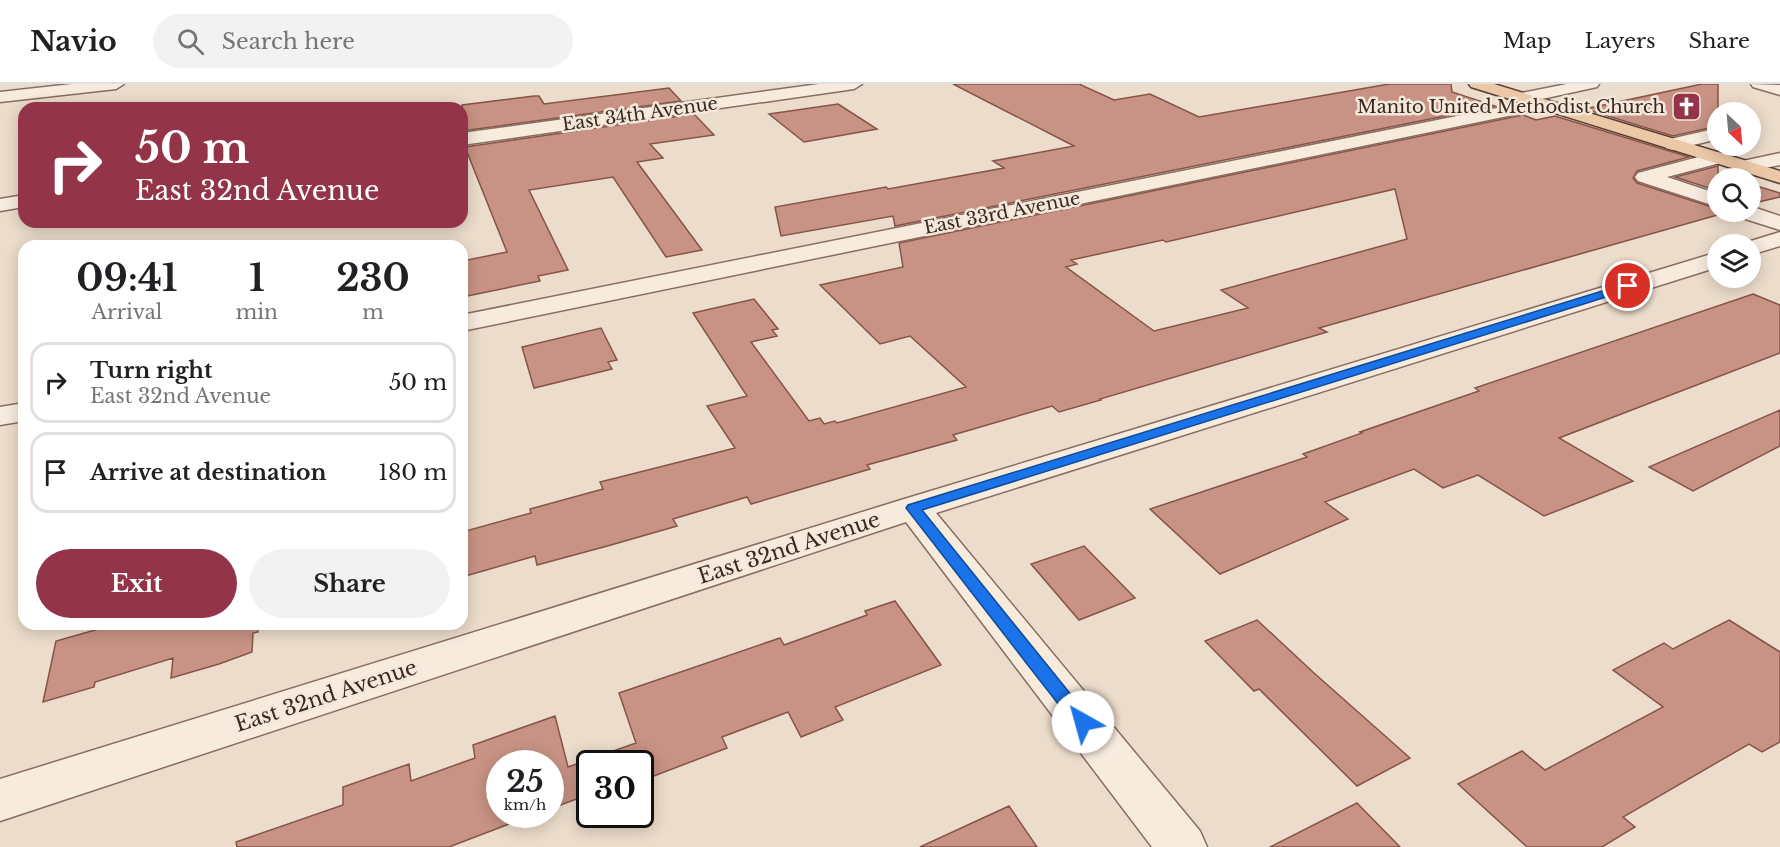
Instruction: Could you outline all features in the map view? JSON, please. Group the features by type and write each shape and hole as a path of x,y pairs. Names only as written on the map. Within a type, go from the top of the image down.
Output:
{"main road":[{"path":"1477,84 1780,177"}],"street":[{"path":"0,97 116,84"},
{"name":"East 34th Avenue","path":"468,138 854,84"},
{"name":"East 33rd Avenue","path":"468,322 1532,101 1591,84"},
{"path":"1759,84 1780,90"},
{"path":"1673,144 1707,136"},
{"path":"1707,197 1646,177 1717,158"},
{"path":"1745,166 1780,159"},
{"path":"0,205 18,202"},
{"path":"1761,217 1780,223"},
{"path":"1761,245 1780,239"},
{"name":"East 32nd Avenue","path":"0,800 913,508 1707,262"},
{"path":"0,416 18,413"},
{"path":"913,508 1182,847"}],"building":[{"path":"953,84 1079,84 1114,100 1150,94 1199,117 1389,84 1451,84 1452,92 1495,106 895,226 893,216 781,236 775,207 1004,168 993,161 1074,146"},
{"path":"1702,84 1718,84 1718,102 1707,102 1707,128 1673,136 1585,109"},
{"path":"669,88 681,101 468,130 468,104 534,96 539,96 544,104"},
{"path":"838,104 877,129 804,142 769,114"},
{"path":"694,114 714,135 650,144 663,158 637,162 702,250 666,257 613,177 529,190 568,270 538,276 540,281 468,296 468,260 507,252 468,154 468,147"},
{"path":"1523,115 1536,120 1555,116 1689,157 1637,171 1633,178 1637,183 1707,205 1707,218 1319,328 1327,332 1101,400 1059,412 1052,406 953,435 957,440 867,465 870,469 751,504 747,497 673,519 677,526 537,565 535,556 468,575 468,530 531,513 530,509 603,489 600,482 735,448 707,406 747,396 693,313 754,299 778,329 772,330 777,336 751,342 809,421 820,418 824,424 835,421 837,423 966,387 910,336 880,344 820,285 903,267 899,243","holes":["1395,189 1407,239 1221,290 1248,308 1154,331 1066,267 1077,264 1071,260 1163,240 1166,242"]},
{"path":"1707,169 1707,187 1675,177"},
{"path":"1761,187 1780,193 1780,197 1761,201"},
{"path":"1753,294 1780,305 1780,353 1559,438 1633,481 1544,516 1478,475 1443,488 1414,469 1325,502 1348,519 1220,574 1150,509 1307,457 1303,454 1479,391 1475,388"},
{"path":"601,328 617,360 608,362 612,369 534,388 522,347"},
{"path":"1780,410 1780,446 1693,491 1649,467"},
{"path":"1084,546 1135,598 1079,620 1031,564"},
{"path":"895,601 941,665 835,707 843,720 801,737 788,712 722,737 727,748 654,776 654,750 616,750 636,743 619,693 780,638 784,645 867,615 865,611"},
{"path":"1257,620 1410,758 1357,786 1259,689 1254,691 1205,641"},
{"path":"1729,620 1780,652 1780,742 1762,752 1749,744 1623,817 1635,827 1602,847 1527,847 1458,784 1522,751 1545,770 1663,707 1613,670 1664,643 1673,649"},
{"path":"95,630 258,630 258,632 253,633 252,652 219,664 171,678 173,658 95,682 94,687 43,702 56,641"},
{"path":"555,716 564,750 486,750 486,828 499,828 449,847 237,847 236,842 343,805 343,787 409,764 411,781 475,758 473,745"},
{"path":"564,751 568,767 576,764 576,799 564,804"},
{"path":"1357,803 1400,847 1270,847"},
{"path":"1009,806 1037,847 920,847"}],"place":[{"name":"Manito United Methodist Church","path":"1686,107"}],"route":[{"path":"1083,722 913,508 1628,286"}]}
